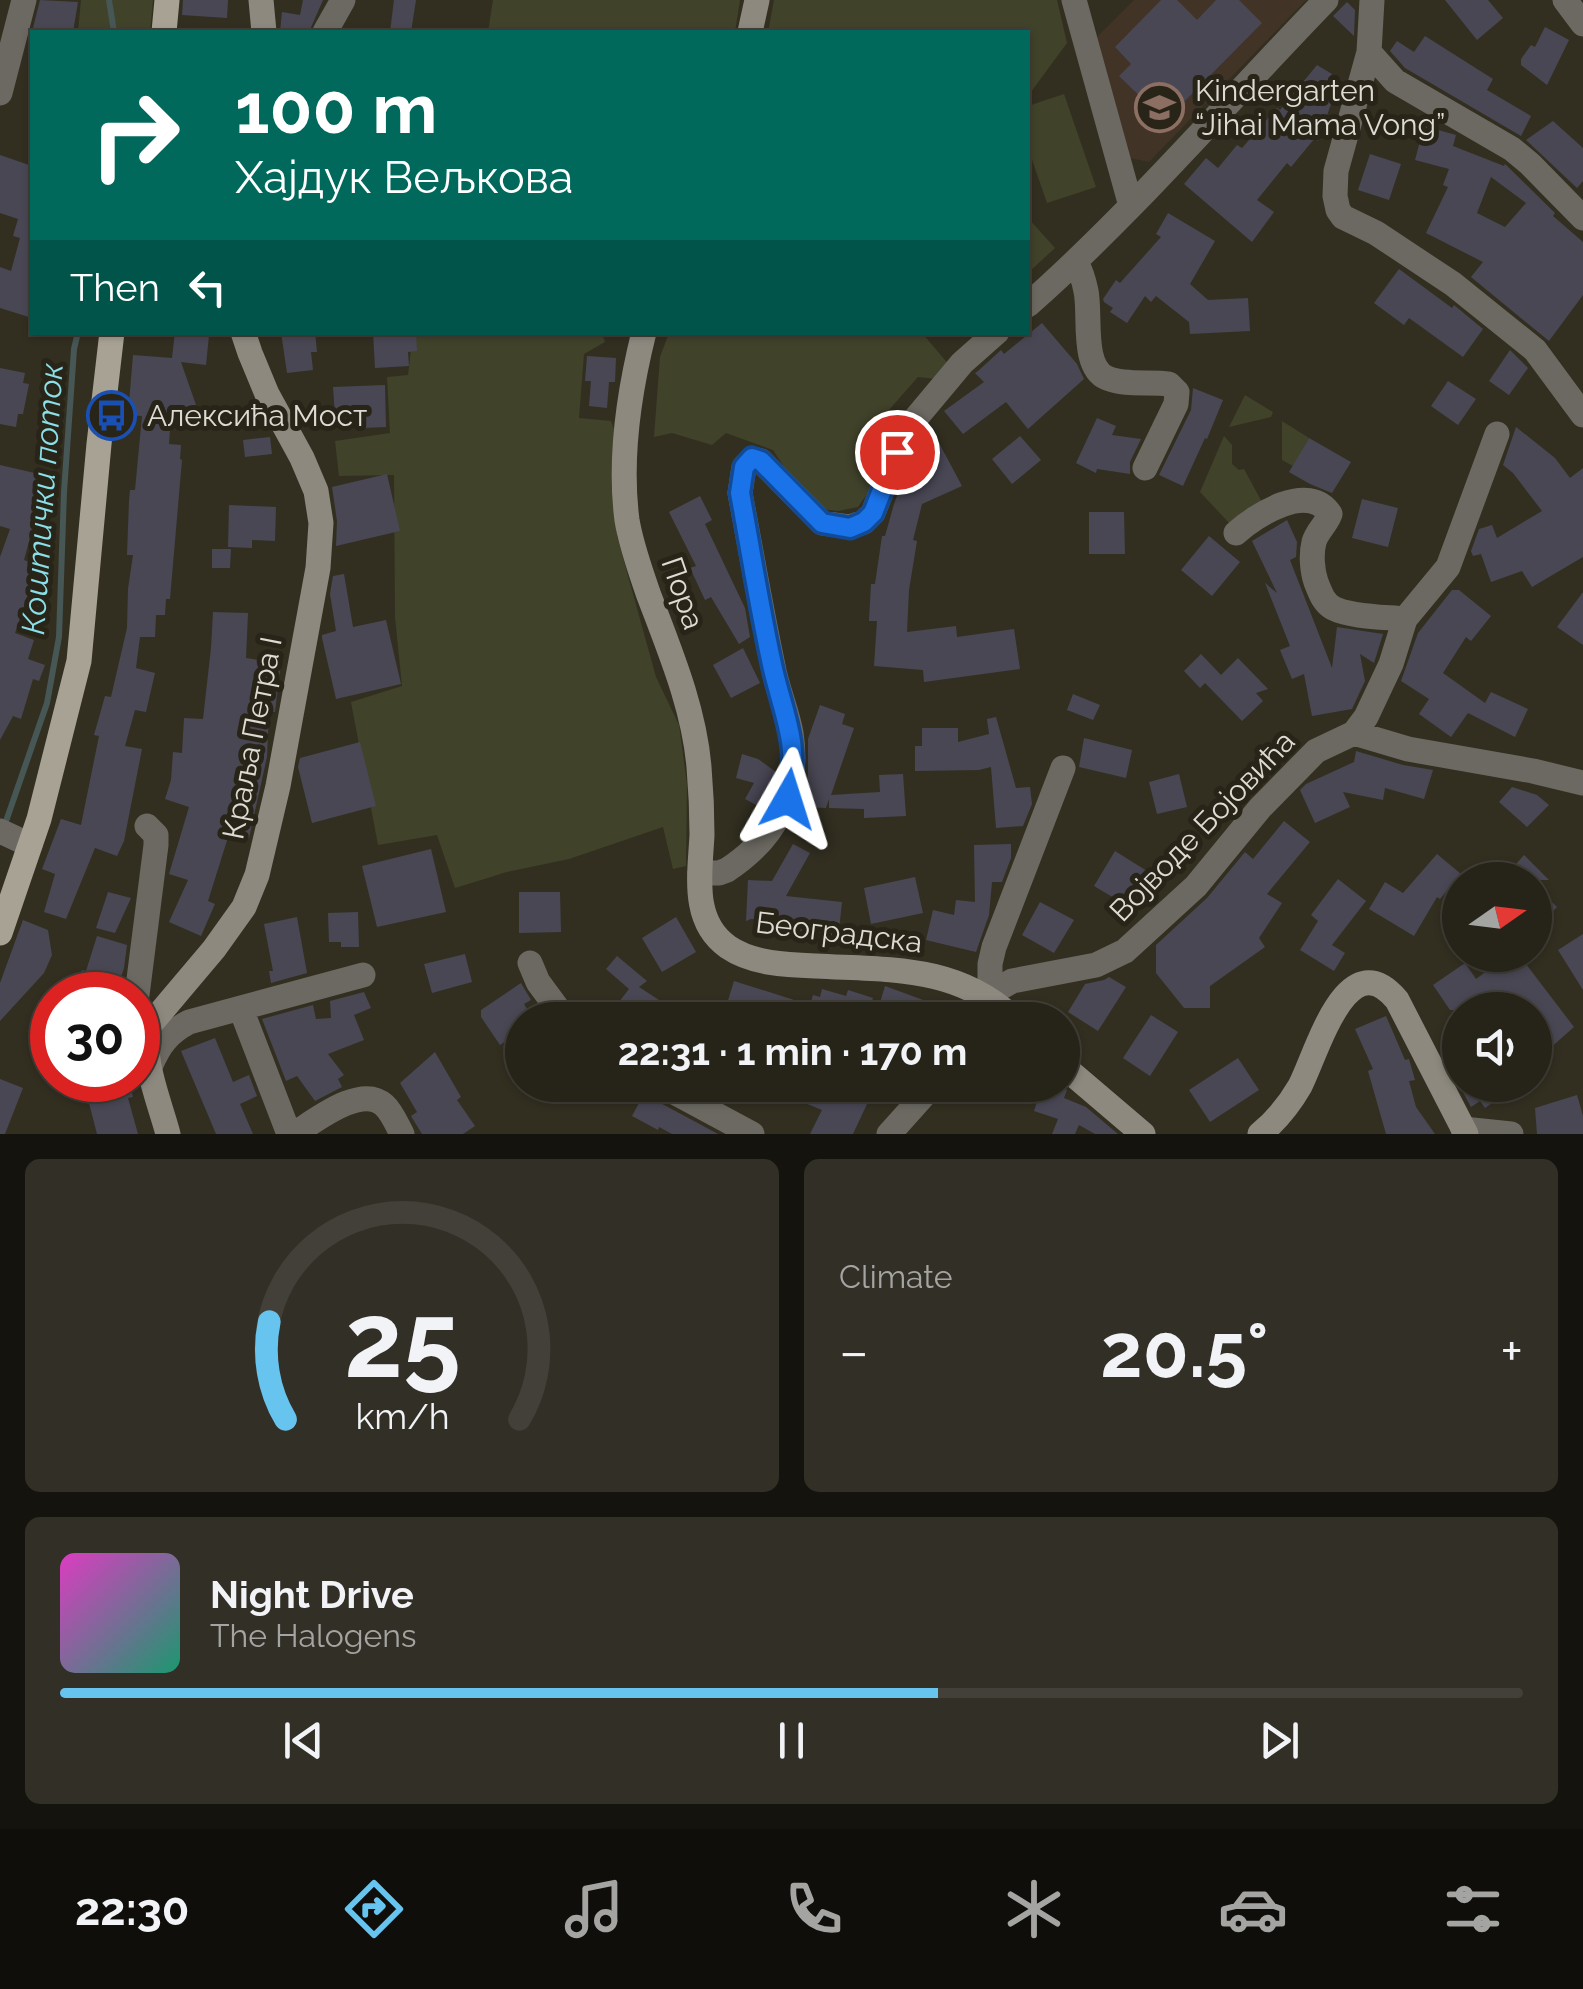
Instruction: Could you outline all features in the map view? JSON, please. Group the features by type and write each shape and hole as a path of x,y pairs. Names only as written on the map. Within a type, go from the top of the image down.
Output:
{"main road":[{"path":"164,30 168,0"},
{"path":"0,934 15,838 79,661 112,335"}],"street":[{"path":"0,92 24,0"},
{"path":"261,0 264,30"},
{"path":"325,30 343,0"},
{"path":"750,30 757,0"},
{"path":"1074,0 1131,206"},
{"path":"1030,303 1131,206 1326,0"},
{"path":"1372,0 1369,52 1336,172 1338,210 1453,284 1535,350 1583,415"},
{"path":"1564,0 1583,24"},
{"path":"1369,52 1395,82 1512,149 1583,218"},
{"path":"1076,262 1086,292 1092,362 1098,371 1112,380 1170,384 1177,392 1176,404 1145,468"},
{"name":"Краља Петра I","path":"160,998 224,935 244,907 257,875 278,786 318,568 321,523 316,491 267,394 244,335"},
{"name":"Пора","path":"643,335 627,435 628,522 638,566 696,740 702,814 700,872"},
{"path":"700,872 727,870 769,832 788,799 792,779 790,730 773,669 740,493 744,467 752,458 761,461 822,523 850,528 864,522 873,513 897,452 916,418 993,335"},
{"path":"1497,434 1448,568 1405,619 1391,664 1354,733 1408,750 1583,783"},
{"path":"1236,533 1270,508 1318,502 1330,514 1314,538 1312,554 1321,596 1330,607 1343,611 1405,619"},
{"name":"Војводе Бојовића","path":"990,1002 1000,988 1012,981 1096,965 1126,951 1196,886 1260,808 1316,752 1354,733"},
{"path":"986,1002 994,947 1063,768"},
{"path":"141,972 156,845 156,835 147,826"},
{"name":"Београдска","path":"700,872 700,906 705,918 724,944 741,954 796,966 937,976 970,986 980,1002"},
{"path":"530,963 553,1002"},
{"path":"160,1044 173,1030 189,1022 363,975"},
{"path":"1260,1134 1285,1110 1298,1090 1337,1005 1358,985 1374,982 1397,1000 1465,1131 1511,1134"},
{"path":"241,1009 292,1134 346,1102 360,1098 386,1106 402,1134"},
{"path":"1080,1080 1143,1134"},
{"name":"Краља Петра I","path":"159,1102 168,1134"},
{"path":"693,1102 752,1134"},
{"path":"889,1134 918,1102"}],"shaded area":[{"name":"Kindergarten “Jihai Mama Vong”","path":"1134,0 1306,0 1149,162 1130,158 1097,37"}],"green space":[{"path":"81,0 153,0 150,30 78,30"},
{"path":"493,0 740,0 735,30 488,30"},
{"path":"774,0 1057,0 1067,43 1030,93 1030,30 768,30"},
{"path":"1064,94 1096,187 1047,203 1030,154 1030,105"},
{"path":"1030,220 1055,248 1030,271"},
{"path":"413,335 603,335 605,342 584,354 579,418 611,421 615,432 617,536 656,677 679,725 687,784 686,866 673,869 663,827 569,859 455,888 437,835 378,845 351,702 402,686 395,617 394,475 339,476 335,441 390,433 387,377 408,375"},
{"path":"668,335 924,335 950,366 936,379 918,377 888,411 886,454 879,477 858,507 838,511 821,509 802,494 773,450 726,433 712,445 672,433 654,437 660,357"},
{"path":"1245,395 1273,412 1271,417 1229,427"},
{"path":"1282,421 1309,438 1293,466 1282,460"},
{"path":"1224,436 1232,445 1232,464 1244,469 1263,504 1232,526 1200,492"}],"building":[{"path":"40,0 78,2 73,30 32,30"},
{"path":"183,0 228,0 227,18 182,15"},
{"path":"303,0 323,0 310,30 280,30 282,12 300,15"},
{"path":"394,0 416,0 411,30 390,30"},
{"path":"1161,0 1177,0 1197,20 1216,0 1239,0 1262,23 1176,110 1163,98 1153,109 1119,76 1131,64 1115,47"},
{"path":"1445,0 1488,0 1503,18 1477,40"},
{"path":"1347,2 1355,10 1354,36 1333,16"},
{"path":"1545,27 1569,40 1547,85 1521,65 1521,59 1531,45 1535,47"},
{"path":"1425,36 1493,79 1487,90 1531,116 1521,136 1405,68 1390,51 1397,41 1414,52"},
{"path":"1317,65 1332,74 1328,82 1337,87 1318,141 1315,138 1291,167 1287,163 1257,200 1274,212 1252,242 1184,184 1206,158 1218,168 1237,145 1242,148"},
{"path":"1553,121 1583,148 1583,181 1577,188 1526,140"},
{"path":"1424,126 1456,135 1453,146 1505,164 1583,242 1583,295 1549,341 1471,277 1483,262 1426,233 1448,187 1443,185 1449,169 1415,160","holes":["1491,177 1526,203 1505,227 1477,213"]},
{"path":"1370,154 1401,164 1389,200 1358,190"},
{"path":"0,155 30,165 30,317 0,308 0,267 11,271 20,238 13,236 18,219 0,213"},
{"path":"1168,213 1215,241 1190,284 1208,300 1248,298 1250,331 1190,334 1189,322 1156,296 1151,302 1145,296 1127,323 1110,312 1113,308 1103,299 1116,280 1120,283 1161,237 1156,234"},
{"path":"1399,269 1483,329 1463,357 1409,318 1404,325 1374,303"},
{"path":"1042,323 1077,364 1084,379 1028,429 1006,402 963,434 944,411 984,382 975,373 1001,350 1004,354"},
{"path":"175,335 209,335 206,365 181,362 196,405 171,414 169,444 181,445 182,460 170,599 166,599 165,615 156,615 155,637 140,637 136,668 155,673 146,712 135,710 125,746 142,749 124,841 117,856 95,848 66,919 44,912 55,874 42,869 61,819 81,825 99,736 94,735 105,696 111,697 127,628 133,555 127,555 129,501 130,490 135,490 142,416 128,415 133,355 172,358"},
{"path":"281,335 315,335 317,352 311,352 313,370 287,373"},
{"path":"373,335 416,335 417,351 408,352 409,366 375,368"},
{"path":"1510,350 1528,368 1509,395 1489,381"},
{"path":"587,356 616,358 615,382 609,382 607,408 589,406"},
{"path":"0,368 25,373 23,383 29,384 16,427 0,424"},
{"path":"1448,381 1476,399 1458,425 1431,406"},
{"path":"385,385 386,427 361,428 361,415 335,416 333,387"},
{"path":"1193,388 1223,400 1183,486 1159,475 1191,410"},
{"path":"1097,418 1116,426 1112,435 1141,439 1130,462 1130,474 1097,469 1096,473 1076,463"},
{"path":"1516,427 1555,458 1570,478 1583,468 1583,557 1532,587 1522,571 1491,582 1481,554 1473,556 1471,551 1479,529 1492,525 1497,538 1542,511 1503,465"},
{"path":"931,428 962,486 922,504 913,540 917,541 907,632 956,626 957,637 1014,629 1020,669 924,682 923,670 874,666 877,621 869,621 871,584 875,584 882,536 911,460"},
{"path":"1020,436 1041,460 1012,484 992,459"},
{"path":"270,437 272,454 245,457 243,440"},
{"path":"1309,438 1351,462 1332,493 1289,472"},
{"path":"0,465 39,474 34,504 39,505 24,560 38,565 15,633 34,640 28,659 45,665 39,681 33,679 21,719 13,716 0,740 0,557 10,529 0,526"},
{"path":"387,474 400,531 336,546 332,487"},
{"path":"700,496 712,520 705,524 745,608 750,637 739,644 711,597 705,600 690,568 696,566 669,512"},
{"path":"1362,499 1398,508 1388,547 1352,538"},
{"path":"229,505 276,507 275,541 252,540 252,548 228,547"},
{"path":"1089,512 1124,512 1125,554 1089,554"},
{"path":"1287,520 1297,542 1296,557 1290,560 1332,668 1337,627 1383,634 1374,663 1360,654 1365,681 1352,709 1312,716 1304,674 1292,679 1280,650 1290,646 1265,583 1277,593 1252,541"},
{"path":"1209,536 1240,562 1212,596 1181,570"},
{"path":"212,549 231,549 230,568 212,568"},
{"path":"344,574 353,627 386,620 401,684 336,699 322,635 336,631 330,594 333,576"},
{"path":"1452,590 1459,590 1491,616 1471,641 1466,637 1443,673 1485,703 1491,692 1528,709 1515,737 1468,713 1451,737 1419,714 1429,699 1401,681 1418,633"},
{"path":"1583,592 1583,645 1557,627"},
{"path":"213,612 248,613 246,658 281,663 275,712 269,712 267,757 249,838 230,831 208,901 215,904 201,936 169,922 188,880 169,874 189,807 165,799 173,752 182,753 184,718 203,719"},
{"path":"743,648 760,683 731,698 713,665"},
{"path":"1201,654 1221,675 1238,658 1268,689 1256,693 1263,701 1242,721 1205,683 1200,688 1184,671"},
{"path":"1073,694 1100,705 1093,720 1067,710"},
{"path":"820,705 845,714 842,724 854,728 831,795 880,792 879,775 903,774 906,816 864,818 864,809 829,808 829,799 826,808 800,807 808,776 808,739"},
{"path":"996,717 1016,788 1030,787 1032,804 1023,826 996,828 991,767 915,771 915,746 922,746 922,728 958,728 958,742 989,734 987,719"},
{"path":"1084,738 1132,750 1126,778 1079,767"},
{"path":"360,742 376,806 312,823 298,767 300,758"},
{"path":"1356,751 1433,770 1424,799 1385,788 1383,800 1343,792 1350,807 1315,823 1300,790 1354,762"},
{"path":"742,754 758,759 776,772 765,805 745,799 754,783 736,778"},
{"path":"1179,774 1187,807 1157,814 1149,782"},
{"path":"1512,787 1537,795 1549,805 1527,827 1499,802"},
{"path":"1284,821 1310,842 1267,894 1282,903 1259,938 1265,947 1210,986 1210,1008 1184,1008 1156,973 1156,945 1207,898 1245,852 1253,859"},
{"path":"793,844 810,853 786,896 842,902 838,939 798,935 799,923 746,921 748,880 772,881"},
{"path":"1011,844 1011,858 1002,882 992,882 989,915 976,952 926,940 933,910 954,915 956,900 975,902 974,845"},
{"path":"431,849 446,912 377,927 362,866"},
{"path":"1115,851 1147,871 1126,905 1094,886"},
{"path":"1437,854 1447,862 1442,862 1442,897 1437,897 1414,936 1369,909 1385,882 1403,893"},
{"path":"915,877 923,913 871,924 864,888"},
{"path":"1338,879 1366,901 1332,945 1345,953 1334,971 1300,950 1318,921 1311,915"},
{"path":"108,892 131,898 115,933 96,928"},
{"path":"519,892 560,892 561,932 519,933"},
{"path":"1040,902 1074,920 1054,953 1022,935"},
{"path":"358,912 359,947 329,942 328,913"},
{"path":"297,917 307,973 271,983 269,971 273,971 264,924"},
{"path":"676,917 696,952 662,972 642,938"},
{"path":"23,920 48,930 52,955 44,972 30,972 30,988 0,1021 0,983"},
{"path":"1583,934 1583,990 1558,950"},
{"path":"97,936 127,945 123,972 81,972 86,971"},
{"path":"465,954 472,982 432,993 424,964"},
{"path":"617,956 647,981 639,987 662,1002 619,1002 629,989 606,969"},
{"path":"1452,972 1471,972 1476,979 1485,972 1532,972 1547,992 1442,992 1442,998 1433,985"},
{"path":"1109,977 1126,987 1098,1031 1080,1020 1080,1002 1074,1002 1085,984"},
{"path":"734,981 800,1002 728,1002"},
{"path":"521,983 531,1000 505,1002 505,1042 500,1045 481,1017 481,1010"},
{"path":"885,986 929,1002 880,1002"},
{"path":"822,989 846,996 848,990 873,998 872,1002 811,1002 813,995 820,997"},
{"path":"364,992 371,1008 354,1015 364,1040 328,1054 344,1075 338,1079 342,1087 315,1101 297,1076 286,1081 262,1019 313,1005 316,1019 331,1018 330,1001"},
{"path":"1552,998 1574,1027 1552,1046"},
{"path":"1151,1015 1178,1032 1150,1076 1123,1058"},
{"path":"1386,1016 1405,1060 1409,1059 1415,1080 1409,1081 1416,1107 1435,1134 1386,1134 1368,1071 1373,1069 1355,1029"},
{"path":"215,1038 233,1082 249,1075 257,1096 240,1104 253,1134 216,1134 181,1051"},
{"path":"435,1052 461,1097 457,1100 475,1126 463,1134 422,1134 411,1116 417,1112 400,1083"},
{"path":"1238,1058 1259,1090 1210,1122 1189,1090"},
{"path":"0,1079 23,1088 5,1134 0,1134"},
{"path":"1577,1095 1583,1134 1537,1134 1535,1108"},
{"path":"89,1102 129,1102 138,1134 97,1134"},
{"path":"640,1102 659,1102 718,1134 672,1134 632,1116"},
{"path":"802,1102 868,1102 853,1134 810,1134 822,1110"},
{"path":"1037,1102 1074,1102 1086,1107 1118,1134 1095,1134 1079,1125 1075,1134 1052,1134 1058,1119 1034,1111"}],"waterway":[{"name":"Коштички поток","path":"109,0 114,30"},
{"name":"Коштички поток","path":"4,827 47,703 59,637 64,492 77,335"}],"place":[{"name":"Kindergarten “Jihai Mama Vong”","path":"1160,107"},
{"name":"Алексића Мост","path":"112,415"}],"route":[{"path":"788,799 793,752 740,493 744,467 752,458 761,461 822,523 850,528 873,513 897,452"}]}
